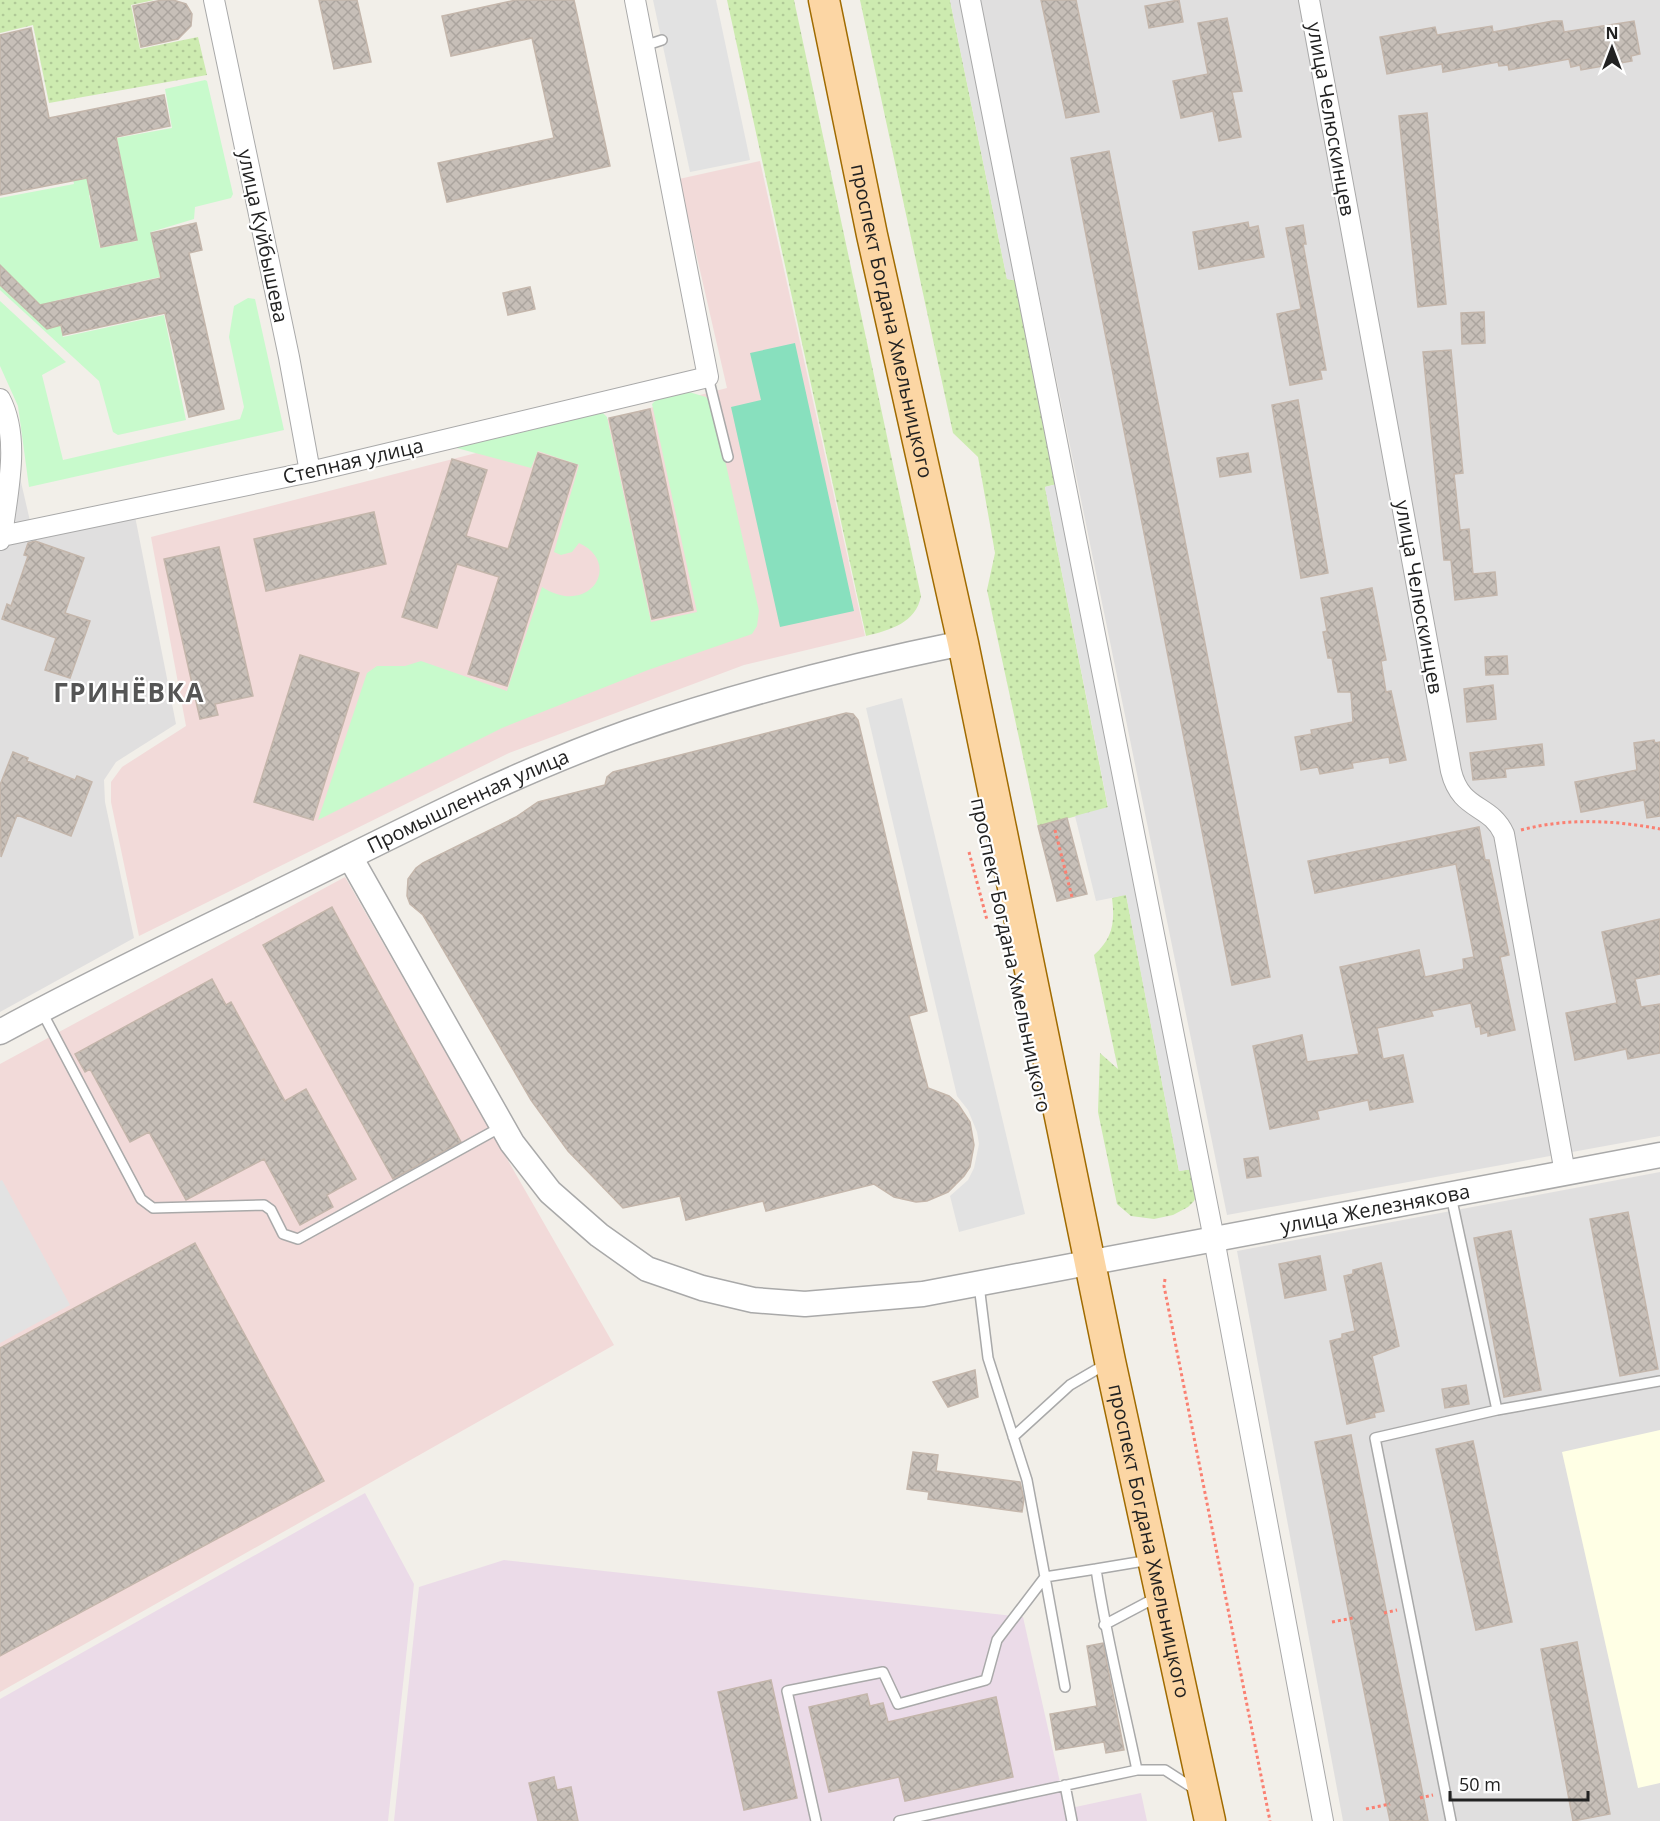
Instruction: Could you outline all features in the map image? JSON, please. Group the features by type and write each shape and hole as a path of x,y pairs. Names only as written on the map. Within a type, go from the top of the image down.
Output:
{"main road":[{"name":"проспект Богдана Хмельницкого","path":"824,0 872,235 963,643 1110,1361 1207,1808"}],"street":[{"name":"улица Куйбышева","path":"214,0 289,357 310,472"},
{"path":"634,0 653,43 708,378"},
{"path":"970,0 1214,1239 1323,1821"},
{"name":"улица Челюскинцев","path":"1309,0 1454,784 1465,800 1493,817 1504,834"},
{"name":"Степная улица","path":"1,538 310,472 708,378"},
{"path":"0,399 4,408 13,464 1,538"},
{"name":"Промышленная улица","path":"0,1032 530,770 629,732 759,692 874,662 963,643"},
{"path":"1504,834 1566,1173"},
{"name":"улица Железнякова","path":"350,857 503,1126 550,1192 599,1235 647,1269 702,1288 753,1300 805,1304 923,1294 1660,1155"}],"lane":[{"path":"708,378 728,457"},
{"path":"41,1010 141,1199 153,1208 264,1205 271,1210 284,1234 298,1239 503,1126"},
{"path":"1450,1195 1497,1410"},
{"path":"979,1283 988,1358 1027,1480 1065,1687"},
{"path":"1013,1437 1070,1385 1110,1361"},
{"path":"1451,1821 1376,1438 1497,1410 1660,1381"},
{"path":"816,1821 787,1691 883,1672 898,1704 986,1680 997,1640 1045,1577 1154,1560"},
{"path":"1096,1569 1104,1625 1117,1670 1137,1770"},
{"path":"1104,1625 1161,1594"},
{"path":"899,1821 1137,1770 1165,1770 1207,1808"},
{"path":"1065,1785 1072,1821"}],"path":[{"path":"1504,834 1561,823 1601,821 1660,830"},
{"path":"1055,830 1072,897"},
{"path":"969,852 987,920"},
{"path":"1165,1280 1164,1286 1270,1821"},
{"path":"1332,1622 1353,1618"},
{"path":"1366,1809 1390,1804"}],"shaded area":[{"path":"653,0 716,0 750,160 690,172"},
{"path":"950,0 970,0 1026,282 1007,279"},
{"path":"979,0 1660,0 1660,1136 1227,1215"},
{"path":"760,161 865,636 744,665 509,753 139,936 111,802 111,782 122,767 186,726 151,537 727,388 679,179"},
{"path":"0,391 30,521 132,501 176,724 116,762 104,780 105,802 134,938 0,1012"},
{"path":"1065,482 1200,1168 1179,1171 1126,895 1096,901 1075,816 1108,807 1045,487"},
{"path":"902,698 1025,1214 959,1232 950,1196 968,1180 974,1168 979,1144 977,1132 968,1110 957,1096 866,708"},
{"path":"345,877 614,1345 0,1692 0,1064"},
{"path":"1660,1172 1660,1821 1343,1821 1237,1251"},
{"path":"2,1180 70,1305 0,1343 0,1181"},
{"path":"1660,1430 1660,1783 1638,1788 1562,1452"},
{"path":"365,1493 414,1584 388,1821 0,1821 0,1699"},
{"path":"504,1560 1023,1617 1066,1809 1141,1793 1147,1821 394,1821 419,1587"}],"green space":[{"path":"0,0 154,0 131,5 140,49 198,37 207,75 49,103 33,25 0,33"},
{"path":"727,0 794,0 921,596 914,613 908,619 893,628 866,636"},
{"path":"860,0 950,0 1007,279 1023,282 1061,483 1045,487 1108,808 1038,826 987,590 995,553 978,457 953,433"},
{"path":"205,80 233,194 231,198 195,207 194,219 151,232 160,277 54,301 63,337 164,315 186,420 118,435 113,432 99,381 0,290 0,198 74,184 68,155 99,193 89,195 100,248 137,241 117,138 172,128 165,89"},
{"path":"248,298 255,299 284,430 29,487 18,406 0,366 0,301 66,362 42,375 63,460 240,419 244,407 229,337 234,306"},
{"path":"795,343 854,611 780,627 731,407 761,400 750,353"},
{"path":"689,392 706,397 713,407 759,611 757,626 752,634 648,670 502,728 318,820 367,673 377,666 405,666 421,661 507,691 542,587 559,595 574,596 586,592 595,584 599,574 599,563 592,552 579,543 572,552 561,555 554,552 579,465 538,451 531,468 449,446 601,411 607,417 651,622 697,612 652,404 657,399"},
{"path":"1126,894 1179,1171 1197,1168 1198,1193 1194,1201 1173,1215 1154,1219 1131,1216 1117,1204 1098,1112 1100,1053 1118,1069 1094,955 1109,936 1113,922 1112,898"}],"building":[{"path":"173,0 186,4 192,14 191,26 178,39 141,47 133,6"},
{"path":"319,0 357,0 371,62 334,69"},
{"path":"516,0 574,0 610,166 447,202 438,163 554,138 532,38 451,56 442,16"},
{"path":"1041,0 1076,0 1099,112 1066,118"},
{"path":"1179,0 1183,22 1149,28 1145,6"},
{"path":"1227,18 1242,91 1232,92 1241,137 1219,141 1213,111 1181,118 1173,81 1208,74 1198,23"},
{"path":"1562,21 1564,32 1634,21 1640,54 1631,56 1632,61 1581,70 1580,65 1571,67 1569,59 1509,70 1508,65 1499,66 1498,62 1443,72 1442,64 1387,74 1380,37 1435,27 1437,35 1492,26 1493,32"},
{"path":"31,28 49,118 164,95 170,126 116,137 137,240 101,247 87,178 0,195 0,35"},
{"path":"1427,113 1446,304 1418,307 1399,116"},
{"path":"1109,151 1270,977 1232,985 1071,158"},
{"path":"1248,222 1249,228 1258,226 1264,257 1199,269 1193,232"},
{"path":"196,223 202,250 189,253 224,409 189,417 165,313 63,335 61,325 47,329 0,285 0,265 40,305 161,278 151,233"},
{"path":"1303,225 1306,244 1303,244 1326,370 1320,370 1322,379 1290,385 1277,314 1301,309 1286,228"},
{"path":"530,287 535,309 508,315 503,293"},
{"path":"1484,312 1485,343 1462,344 1461,313"},
{"path":"1451,350 1463,473 1454,474 1460,530 1469,529 1473,574 1495,572 1497,595 1455,600 1451,560 1444,560 1423,352"},
{"path":"1298,400 1328,573 1301,578 1272,405"},
{"path":"650,409 693,610 652,619 609,418"},
{"path":"538,453 577,465 507,686 468,674 499,577 457,564 437,628 402,617 452,459 487,470 466,536 508,549"},
{"path":"1248,453 1251,472 1220,477 1217,458"},
{"path":"374,512 386,564 266,591 254,539"},
{"path":"35,541 84,558 65,613 90,621 70,678 45,670 56,638 2,619 7,604 11,606 28,556 24,555 28,543"},
{"path":"219,547 253,696 215,704 218,715 200,719 164,559"},
{"path":"1372,588 1386,660 1381,661 1386,692 1391,691 1406,760 1390,763 1389,757 1352,763 1353,768 1320,774 1318,767 1301,770 1295,737 1312,734 1311,730 1353,722 1351,692 1338,692 1332,658 1328,658 1323,632 1327,631 1321,598"},
{"path":"300,655 359,673 313,820 254,802"},
{"path":"1507,656 1508,674 1486,675 1485,657"},
{"path":"1493,685 1496,719 1467,722 1464,689"},
{"path":"846,713 853,714 858,720 927,1011 909,1016 928,1088 949,1096 958,1104 970,1122 974,1145 970,1167 948,1192 927,1201 916,1202 894,1197 874,1184 766,1211 763,1201 686,1220 680,1196 623,1208 568,1151 531,1100 423,915 410,904 407,896 408,879 423,863 516,817 538,802 605,785 607,777 613,772"},
{"path":"1654,740 1655,743 1660,742 1660,816 1647,818 1644,800 1581,812 1575,782 1637,770 1634,743"},
{"path":"1542,744 1544,765 1505,769 1506,777 1473,780 1470,753"},
{"path":"13,752 28,758 27,761 75,780 77,776 92,782 71,836 17,815 1,857 0,785"},
{"path":"1067,818 1087,894 1057,901 1038,826"},
{"path":"1479,827 1485,860 1489,860 1509,955 1500,957 1515,1030 1488,1036 1488,1032 1481,1034 1480,1026 1476,1027 1471,1003 1431,1011 1433,1016 1377,1028 1383,1059 1403,1055 1413,1102 1370,1110 1368,1100 1317,1111 1319,1119 1270,1129 1253,1046 1302,1035 1307,1062 1359,1054 1340,967 1419,950 1425,977 1464,969 1463,959 1474,957 1456,864 1315,893 1308,861"},
{"path":"332,907 461,1142 393,1179 263,945"},
{"path":"1660,919 1660,974 1635,979 1641,1007 1660,1004 1660,1053 1628,1059 1626,1049 1575,1060 1566,1013 1617,1003 1602,932"},
{"path":"212,979 226,1005 231,1002 285,1101 306,1089 356,1179 327,1195 333,1207 300,1225 264,1159 186,1200 149,1132 130,1142 90,1069 85,1072 75,1054"},
{"path":"1258,1157 1261,1176 1247,1178 1244,1159"},
{"path":"1628,1212 1658,1369 1620,1376 1590,1219"},
{"path":"1511,1231 1541,1390 1504,1397 1474,1238"},
{"path":"195,1243 324,1481 0,1656 0,1348"},
{"path":"1320,1256 1326,1290 1285,1298 1279,1264"},
{"path":"1381,1263 1399,1346 1372,1356 1384,1411 1374,1413 1375,1417 1347,1424 1330,1341 1342,1338 1342,1334 1355,1331 1344,1276 1353,1274 1353,1270"},
{"path":"975,1370 978,1397 948,1407 933,1382"},
{"path":"1466,1385 1469,1404 1445,1408 1442,1389"},
{"path":"1351,1435 1428,1821 1390,1821 1385,1797 1315,1442"},
{"path":"1473,1441 1512,1622 1476,1630 1436,1449"},
{"path":"913,1452 938,1455 936,1471 1020,1482 1024,1499 1022,1512 928,1499 929,1492 907,1489"},
{"path":"1577,1642 1610,1814 1573,1821 1541,1649"},
{"path":"1103,1643 1124,1750 1106,1753 1104,1742 1056,1750 1050,1714 1097,1706 1087,1646"},
{"path":"771,1680 797,1798 744,1810 718,1692"},
{"path":"867,1694 870,1706 883,1703 888,1722 996,1697 1013,1777 905,1801 899,1777 829,1792 809,1707"},
{"path":"554,1777 557,1790 571,1787 578,1821 538,1821 529,1783"}],"district":[{"name":"ГРИНЁВКА","path":"129,693"}]}
